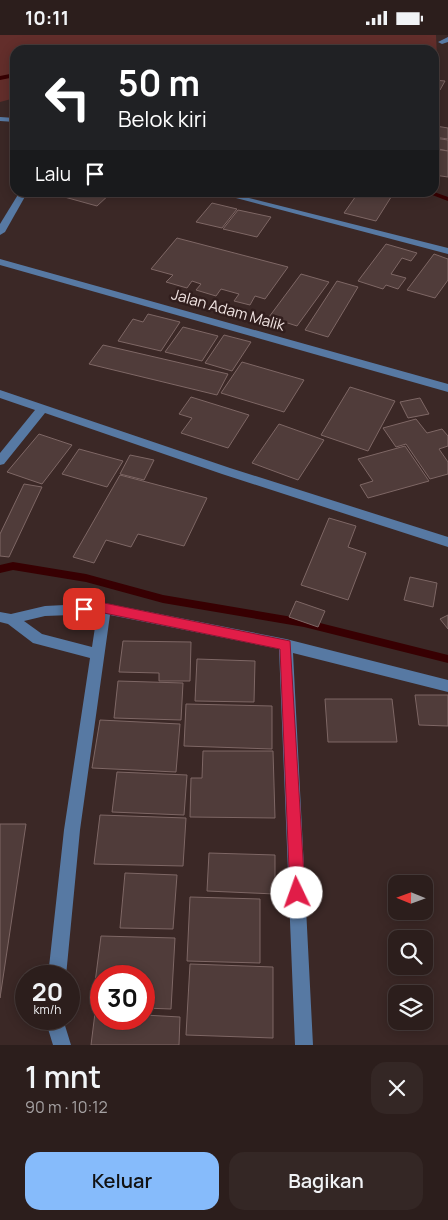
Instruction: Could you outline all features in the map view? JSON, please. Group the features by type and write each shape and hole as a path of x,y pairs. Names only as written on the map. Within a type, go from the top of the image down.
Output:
{"street":[{"path":"0,232 21,197"},
{"path":"237,197 448,251"},
{"name":"Jalan Adam Malik","path":"0,261 448,387"},
{"path":"0,394 448,542"},
{"path":"0,461 42,409"},
{"path":"5,618 44,611 104,608 286,645 448,686"},
{"path":"58,965 72,830 104,608"},
{"path":"5,618 38,639 98,653"},
{"path":"286,645 304,1045"},
{"path":"57,1030 62,1045"}],"shaded area":[{"path":"0,35 436,35 436,45 10,45 10,99 0,102"}],"building":[{"path":"439,80 445,81 440,90"},
{"path":"439,126 448,128 448,139 439,138"},
{"path":"439,139 448,140 448,151 439,149"},
{"path":"439,150 448,151 448,177 439,176"},
{"path":"64,197 107,197 97,206"},
{"path":"355,197 391,197 376,221 344,213"},
{"path":"212,203 237,209 222,228 196,222"},
{"path":"238,210 271,217 257,237 223,229"},
{"path":"177,238 288,267 265,299 255,296 250,305 234,301 239,294 221,289 216,296 196,290 201,284 192,281 187,288 166,282 173,275 151,269"},
{"path":"386,244 417,253 411,261 402,258 391,274 406,278 398,289 386,285 383,289 358,281"},
{"path":"434,254 448,259 448,280 435,298 407,290"},
{"path":"301,274 329,282 297,326 269,317"},
{"path":"337,281 358,287 328,337 305,330"},
{"path":"148,314 180,322 161,351 118,341 133,319 143,322"},
{"path":"183,327 218,336 202,361 165,352"},
{"path":"224,335 251,342 232,371 205,363"},
{"path":"103,345 228,374 217,395 89,364"},
{"path":"242,362 304,380 284,412 221,393"},
{"path":"350,387 395,401 368,451 321,435"},
{"path":"191,397 249,415 228,448 181,433 192,418 179,414"},
{"path":"420,398 429,414 408,418 400,402"},
{"path":"416,419 427,433 442,429 448,436 448,446 439,449 448,462 448,474 430,479 406,444 396,447 383,428"},
{"path":"279,424 324,440 298,480 252,463"},
{"path":"39,434 72,445 42,484 7,472"},
{"path":"405,446 429,481 368,498 360,485 373,481 358,459"},
{"path":"79,449 123,461 107,487 62,474"},
{"path":"130,455 154,460 144,480 120,474"},
{"path":"120,475 207,498 184,546 138,534 131,547 106,540 94,563 73,557"},
{"path":"24,484 42,487 9,557 0,556 0,534"},
{"path":"329,518 356,526 348,547 366,553 348,600 301,585"},
{"path":"410,577 437,583 433,607 404,600"},
{"path":"296,601 325,611 318,627 289,617"},
{"path":"448,615 448,629 440,619"},
{"path":"123,641 191,642 190,681 159,681 159,673 119,672"},
{"path":"197,659 255,661 254,702 195,701"},
{"path":"118,681 183,683 181,720 114,718"},
{"path":"415,695 448,695 448,726 419,725"},
{"path":"325,699 392,699 397,742 328,742"},
{"path":"186,704 272,706 272,749 184,746"},
{"path":"100,720 180,724 176,772 92,768"},
{"path":"203,751 273,751 275,818 190,817 191,778 202,778"},
{"path":"117,772 187,775 184,815 112,812"},
{"path":"100,815 186,818 183,866 94,864"},
{"path":"0,824 26,824 0,998"},
{"path":"209,853 275,855 275,894 207,891"},
{"path":"125,873 177,875 173,929 120,928"},
{"path":"190,897 260,899 260,963 187,961"},
{"path":"101,936 175,938 171,1009 155,1008 155,965 97,965"},
{"path":"190,964 273,967 273,1038 186,1035"},
{"path":"155,1016 180,1017 179,1045 91,1045 93,1030 155,1030"}],"waterway":[{"path":"0,78 10,76"},
{"path":"439,196 448,199"},
{"path":"0,569 13,566 86,578 163,599 304,623 448,659"}],"route":[{"path":"84,609 104,608 286,645 297,893"}]}
